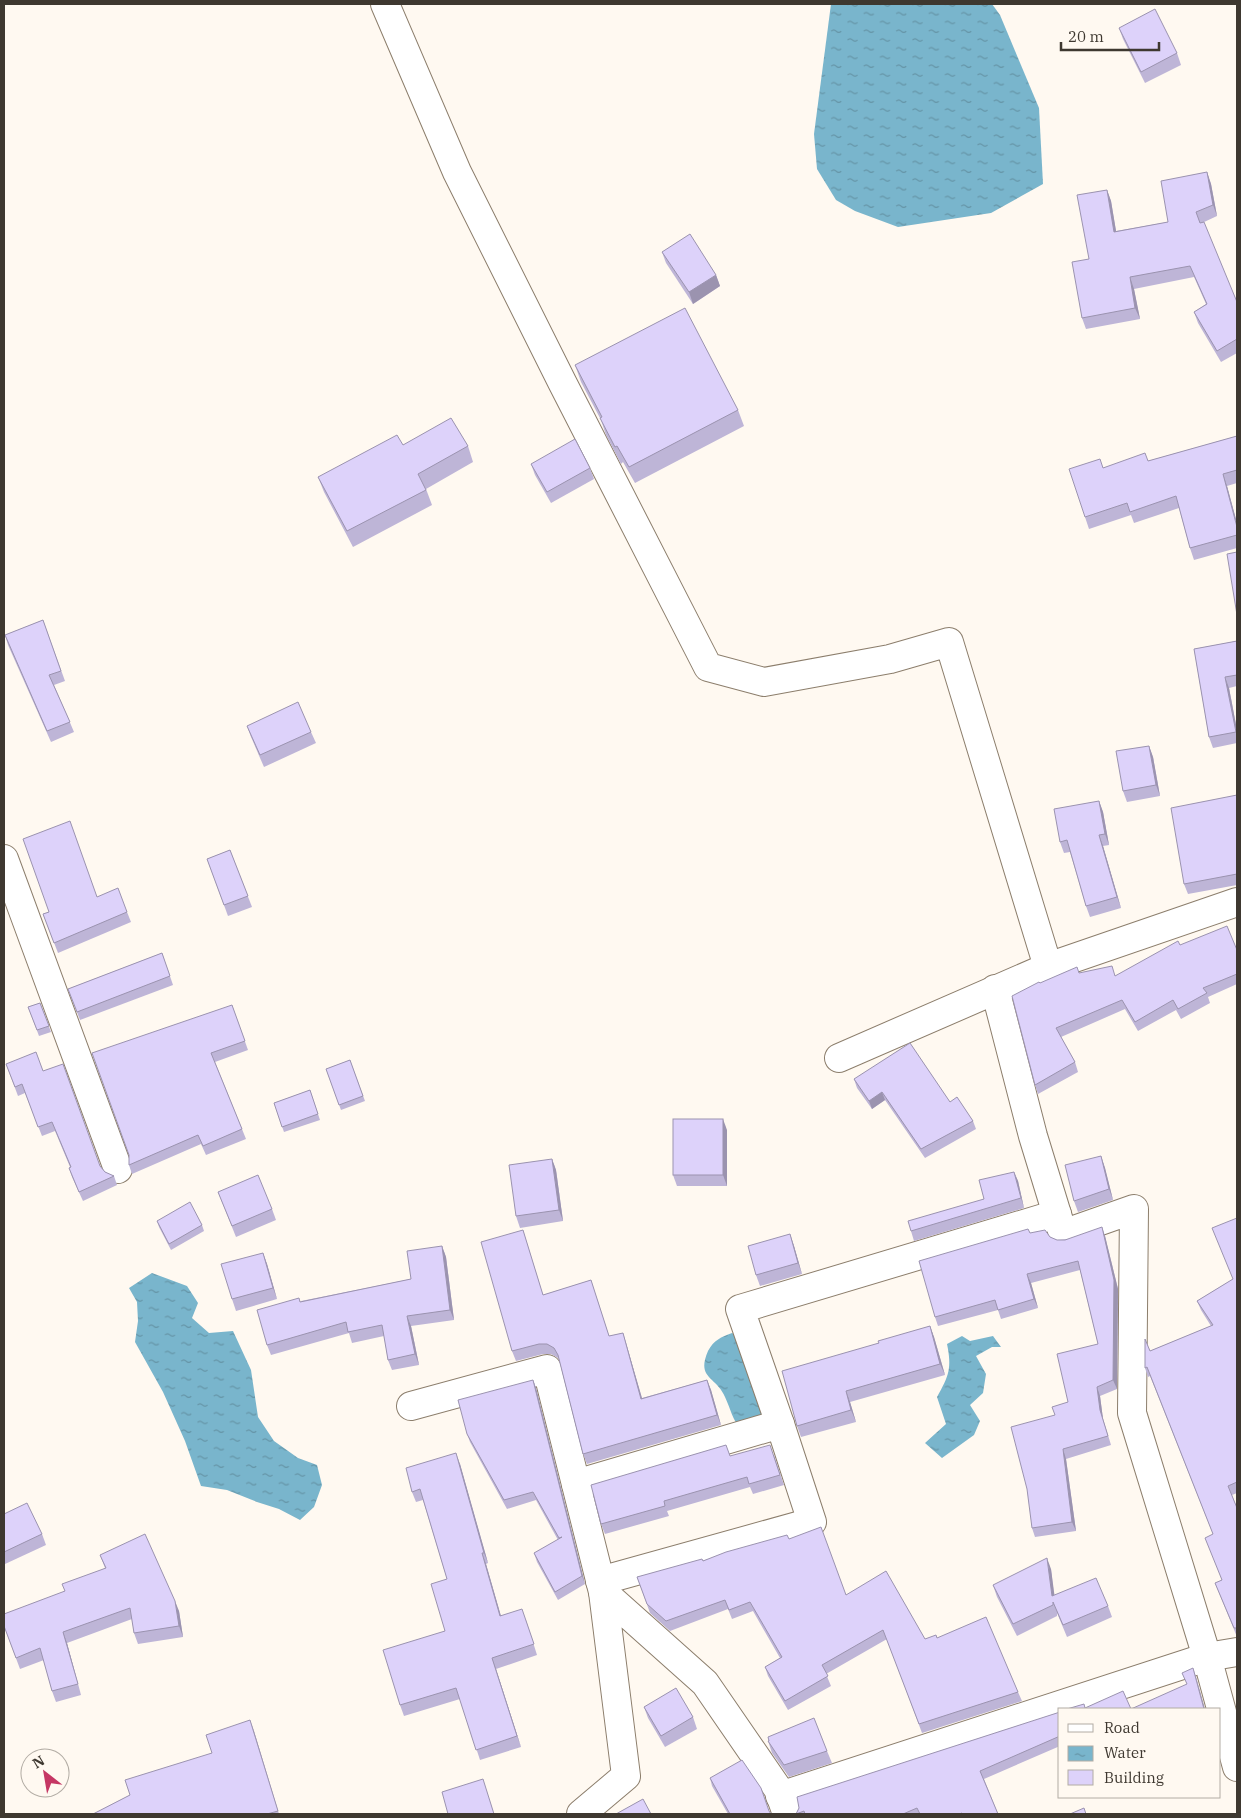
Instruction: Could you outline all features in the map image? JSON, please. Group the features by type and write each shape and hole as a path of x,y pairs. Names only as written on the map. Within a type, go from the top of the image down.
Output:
{"street":[{"path":"385,4 457,172 708,667 764,682 890,659 949,642 1048,967"},
{"path":"4,859 118,1169"},
{"path":"839,1058 1048,967 1237,902"},
{"path":"995,990 1033,1136 1063,1234 1134,1209 1132,1413 1221,1708"},
{"path":"602,1586 812,1522 740,1309 1057,1214"},
{"path":"411,1406 547,1370 602,1586 626,1776 582,1814"},
{"path":"576,1484 780,1424"},
{"path":"602,1586 705,1683 778,1789 784,1805 1058,1709"},
{"path":"1061,1708 1207,1657 1237,1652"},
{"path":"1221,1708 1237,1767"}],"water":[{"path":"831,4 992,4 1000,15 1039,108 1043,184 991,213 898,227 855,211 836,200 817,169 814,134"},
{"path":"152,1273 187,1286 198,1303 192,1318 209,1333 233,1331 251,1370 258,1417 274,1441 298,1458 317,1465 322,1485 314,1507 300,1520 279,1509 227,1490 201,1486 185,1441 163,1392 135,1342 138,1321 137,1302 129,1288"},
{"path":"732,1333 740,1337 766,1413 742,1431 721,1390 709,1377 704,1367 708,1351 713,1344"},
{"path":"962,1336 970,1341 993,1336 1001,1347 992,1347 976,1356 986,1374 983,1393 970,1405 980,1421 974,1435 942,1458 925,1443 946,1424 937,1397 948,1372 947,1344"}],"building":[{"path":"1155,9 1177,53 1141,72 1119,28"},
{"path":"1207,172 1213,205 1196,212 1200,223 1204,222 1237,302 1237,339 1217,351 1194,312 1207,304 1190,266 1130,277 1135,308 1082,318 1072,262 1089,259 1077,195 1107,190 1114,232 1168,222 1161,181"},
{"path":"690,234 716,275 689,292 662,252"},
{"path":"685,308 738,410 629,467 617,446 615,447 575,365"},
{"path":"451,418 468,446 418,474 426,490 347,531 318,477 397,435 403,445"},
{"path":"1237,436 1237,470 1223,474 1237,527 1237,535 1190,548 1176,496 1130,512 1127,503 1085,517 1069,469 1100,459 1103,468 1145,453 1148,461"},
{"path":"575,439 590,468 547,492 531,464"},
{"path":"1237,552 1237,615 1227,554"},
{"path":"43,620 61,671 49,675 70,722 47,731 5,635"},
{"path":"1237,641 1237,675 1225,677 1236,732 1209,737 1194,649"},
{"path":"298,702 311,732 260,755 247,726"},
{"path":"1149,746 1156,785 1123,791 1116,751"},
{"path":"1237,795 1237,874 1184,884 1171,808"},
{"path":"1099,801 1105,834 1099,835 1117,897 1086,906 1067,840 1060,842 1054,809"},
{"path":"70,821 97,897 118,888 127,912 54,943 43,914 49,912 23,839"},
{"path":"230,850 248,896 224,905 207,859"},
{"path":"1227,926 1237,950 1237,974 1203,988 1207,993 1178,1009 1173,1000 1135,1022 1122,1000 1056,1028 1075,1062 1035,1085 1012,996 1039,982 1077,967 1079,973 1112,966 1115,976 1178,941 1180,945"},
{"path":"162,953 170,976 77,1012 68,989"},
{"path":"40,1003 49,1026 37,1030 28,1007"},
{"path":"232,1005 245,1041 211,1053 242,1129 203,1146 198,1135 129,1165 129,1155 92,1053"},
{"path":"910,1043 950,1102 957,1097 973,1121 921,1149 882,1092 869,1101 854,1079"},
{"path":"36,1052 43,1071 63,1064 100,1166 105,1172 114,1176 79,1192 69,1168 71,1167 52,1122 38,1127 22,1084 15,1087 6,1064"},
{"path":"350,1060 363,1096 339,1105 326,1069"},
{"path":"310,1090 318,1114 282,1127 274,1103"},
{"path":"673,1119 723,1119 723,1175 673,1175"},
{"path":"1101,1156 1109,1189 1074,1201 1065,1165"},
{"path":"552,1159 559,1210 516,1216 509,1165"},
{"path":"1014,1172 1021,1198 911,1231 908,1221 984,1199 979,1180"},
{"path":"258,1175 272,1209 232,1226 218,1192"},
{"path":"190,1202 202,1225 169,1244 157,1221"},
{"path":"1237,1218 1237,1482 1228,1486 1237,1508 1237,1628 1234,1628 1215,1583 1222,1580 1205,1538 1213,1534 1147,1367 1145,1368 1145,1339 1150,1351 1213,1325 1197,1301 1233,1279 1212,1228"},
{"path":"1102,1227 1114,1280 1113,1380 1097,1387 1100,1410 1108,1436 1063,1449 1072,1522 1032,1528 1027,1489 1011,1427 1055,1415 1052,1407 1068,1402 1057,1354 1098,1344 1078,1261 1027,1274 1034,1299 998,1310 995,1300 935,1317 919,1261 1028,1229 1030,1233 1045,1230 1050,1237 1057,1240 1065,1240"},
{"path":"523,1230 543,1295 591,1280 609,1336 623,1333 641,1399 707,1380 717,1415 583,1454 558,1355 554,1348 547,1344 539,1344 512,1351 481,1242"},
{"path":"790,1234 798,1263 756,1275 748,1246"},
{"path":"442,1246 450,1310 407,1316 415,1354 388,1360 382,1325 348,1332 346,1322 267,1345 257,1310 299,1298 300,1302 411,1279 407,1251"},
{"path":"263,1253 273,1288 232,1299 221,1264"},
{"path":"930,1326 940,1364 846,1391 851,1410 797,1426 782,1371"},
{"path":"533,1380 582,1576 555,1592 534,1553 562,1537 559,1538 533,1492 504,1500 467,1434 458,1400"},
{"path":"726,1445 730,1456 770,1445 780,1475 749,1484 747,1477 664,1501 665,1506 601,1524 591,1485"},
{"path":"456,1453 500,1616 522,1609 534,1644 492,1658 517,1736 476,1750 456,1688 400,1705 383,1650 445,1631 431,1584 447,1579 420,1489 412,1492 406,1468"},
{"path":"27,1503 42,1534 4,1552 4,1514"},
{"path":"821,1527 846,1595 886,1571 925,1639 936,1635 937,1638 986,1617 1018,1692 919,1724 883,1630 822,1665 828,1676 785,1701 765,1667 782,1657 750,1602 729,1610 725,1600 666,1621 647,1604 637,1577 702,1559 703,1561 726,1552 787,1535 789,1539"},
{"path":"145,1534 175,1601 179,1626 134,1633 130,1608 63,1632 78,1684 52,1691 40,1648 16,1658 4,1626 4,1614 65,1591 62,1584 106,1568 100,1555"},
{"path":"1047,1558 1052,1596 1096,1578 1108,1606 1063,1625 1053,1602 1053,1605 1013,1624 993,1585"},
{"path":"1193,1668 1204,1708 1133,1708 1187,1684 1182,1673"},
{"path":"676,1688 693,1717 661,1736 644,1707"},
{"path":"1123,1691 1131,1708 1085,1708"},
{"path":"1084,1704 1085,1708 1070,1708"},
{"path":"1058,1713 1058,1737 980,1771 998,1814 920,1814 917,1808 903,1814 805,1814 804,1811 796,1814 799,1808 797,1797"},
{"path":"814,1718 827,1751 784,1765 768,1741 768,1737"},
{"path":"250,1720 278,1811 267,1814 93,1814 130,1795 125,1780 212,1753 206,1735"},
{"path":"742,1760 761,1788 771,1814 730,1814 710,1778"},
{"path":"483,1779 494,1814 448,1814 442,1792"},
{"path":"643,1799 651,1814 616,1814"},
{"path":"1084,1808 1086,1814 1070,1814"}]}
